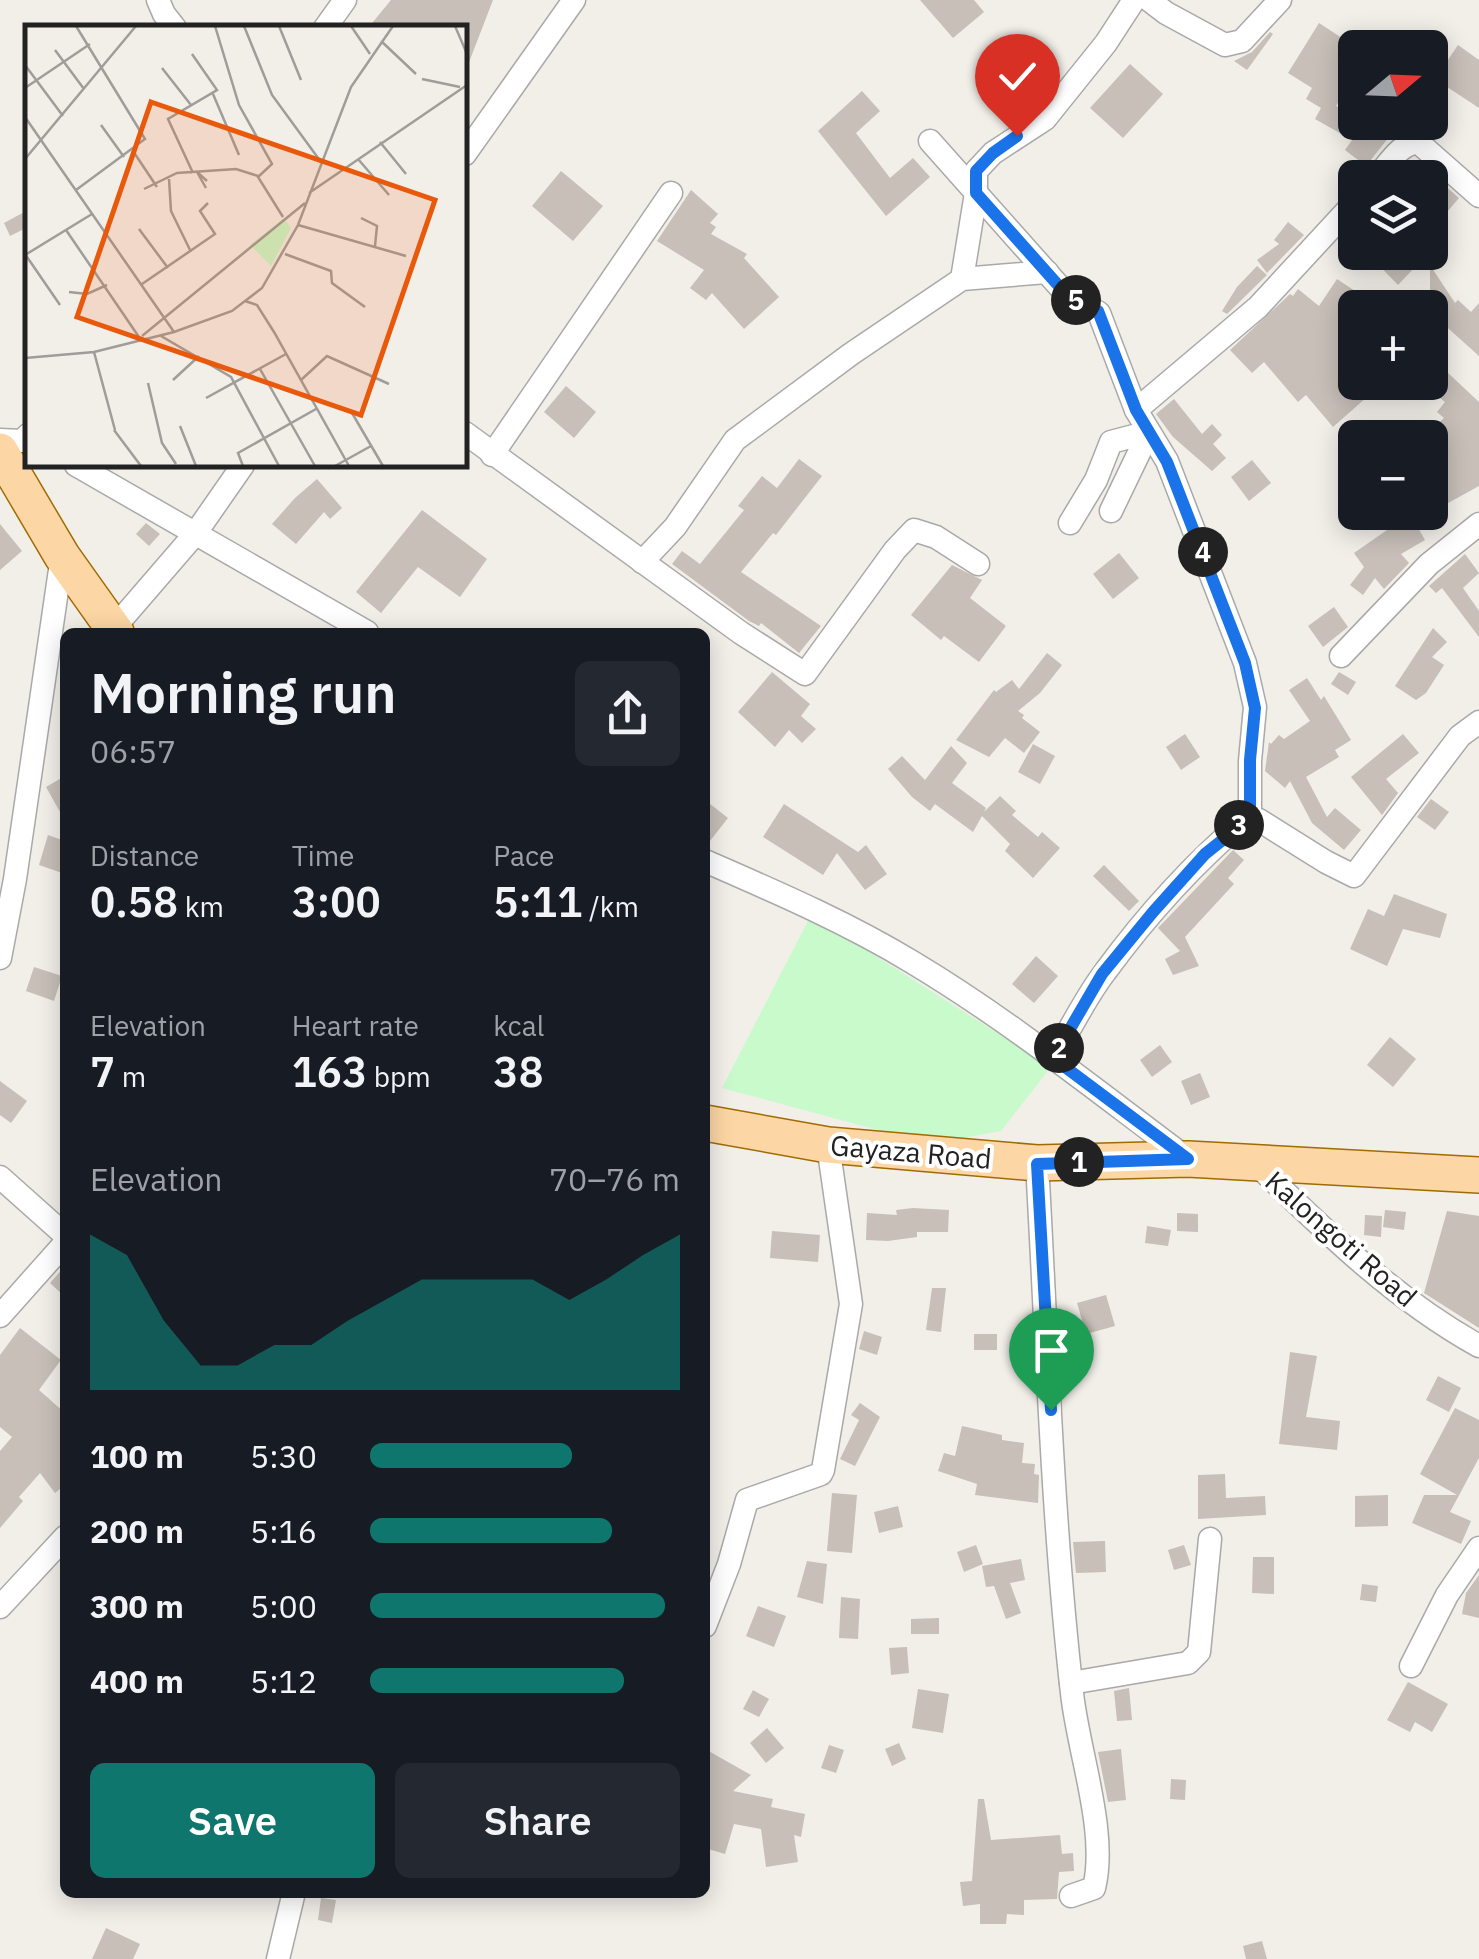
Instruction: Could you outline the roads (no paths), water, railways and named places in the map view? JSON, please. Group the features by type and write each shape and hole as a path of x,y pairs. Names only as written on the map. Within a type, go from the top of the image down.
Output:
{"main road":[{"path":"15,442 25,466"},
{"path":"26,468 62,556 114,628"},
{"name":"Gayaza Road","path":"710,1124 828,1145 1037,1164 1188,1159 1477,1173"}],"street":[{"path":"158,0 173,25"},
{"path":"327,25 345,0"},
{"path":"468,150 574,0"},
{"path":"962,279 976,171 993,153 1045,119 1134,0"},
{"path":"1149,0 1225,45 1242,41 1280,0"},
{"path":"930,141 1066,294 1098,311 1136,410 1167,462 1245,663 1255,708 1250,818"},
{"path":"1392,160 1404,146 1418,142 1438,160"},
{"path":"1448,169 1479,196"},
{"path":"492,455 671,193"},
{"path":"1136,410 1258,307 1338,220"},
{"path":"642,562 675,527 735,440 962,279 1047,272"},
{"path":"1111,511 1149,432"},
{"path":"1070,523 1096,480 1111,442 1149,432"},
{"path":"468,435 804,674 914,530 936,537 978,564"},
{"path":"81,468 360,628"},
{"path":"117,628 195,534 241,468"},
{"path":"1341,656 1429,564 1479,524"},
{"path":"0,958 10,828 62,556"},
{"path":"1250,818 1354,876 1460,736 1479,722"},
{"path":"1053,1058 1102,974 1143,924 1205,854 1250,818"},
{"path":"710,863 816,908 897,954 1053,1058 1188,1159"},
{"path":"710,1613 748,1499 823,1470 851,1304 828,1145"},
{"name":"Kalongoti Road","path":"1255,1163 1383,1283 1479,1346"},
{"path":"1037,1164 1058,1532 1071,1683 1099,1856 1094,1888 1071,1896"},
{"path":"0,1176 60,1230"},
{"path":"0,1316 60,1250"},
{"path":"1071,1683 1188,1664 1195,1658 1199,1652 1210,1539"},
{"path":"0,1607 60,1542"},
{"path":"1411,1666 1447,1595 1479,1548"},
{"path":"278,1959 293,1898"}]}
